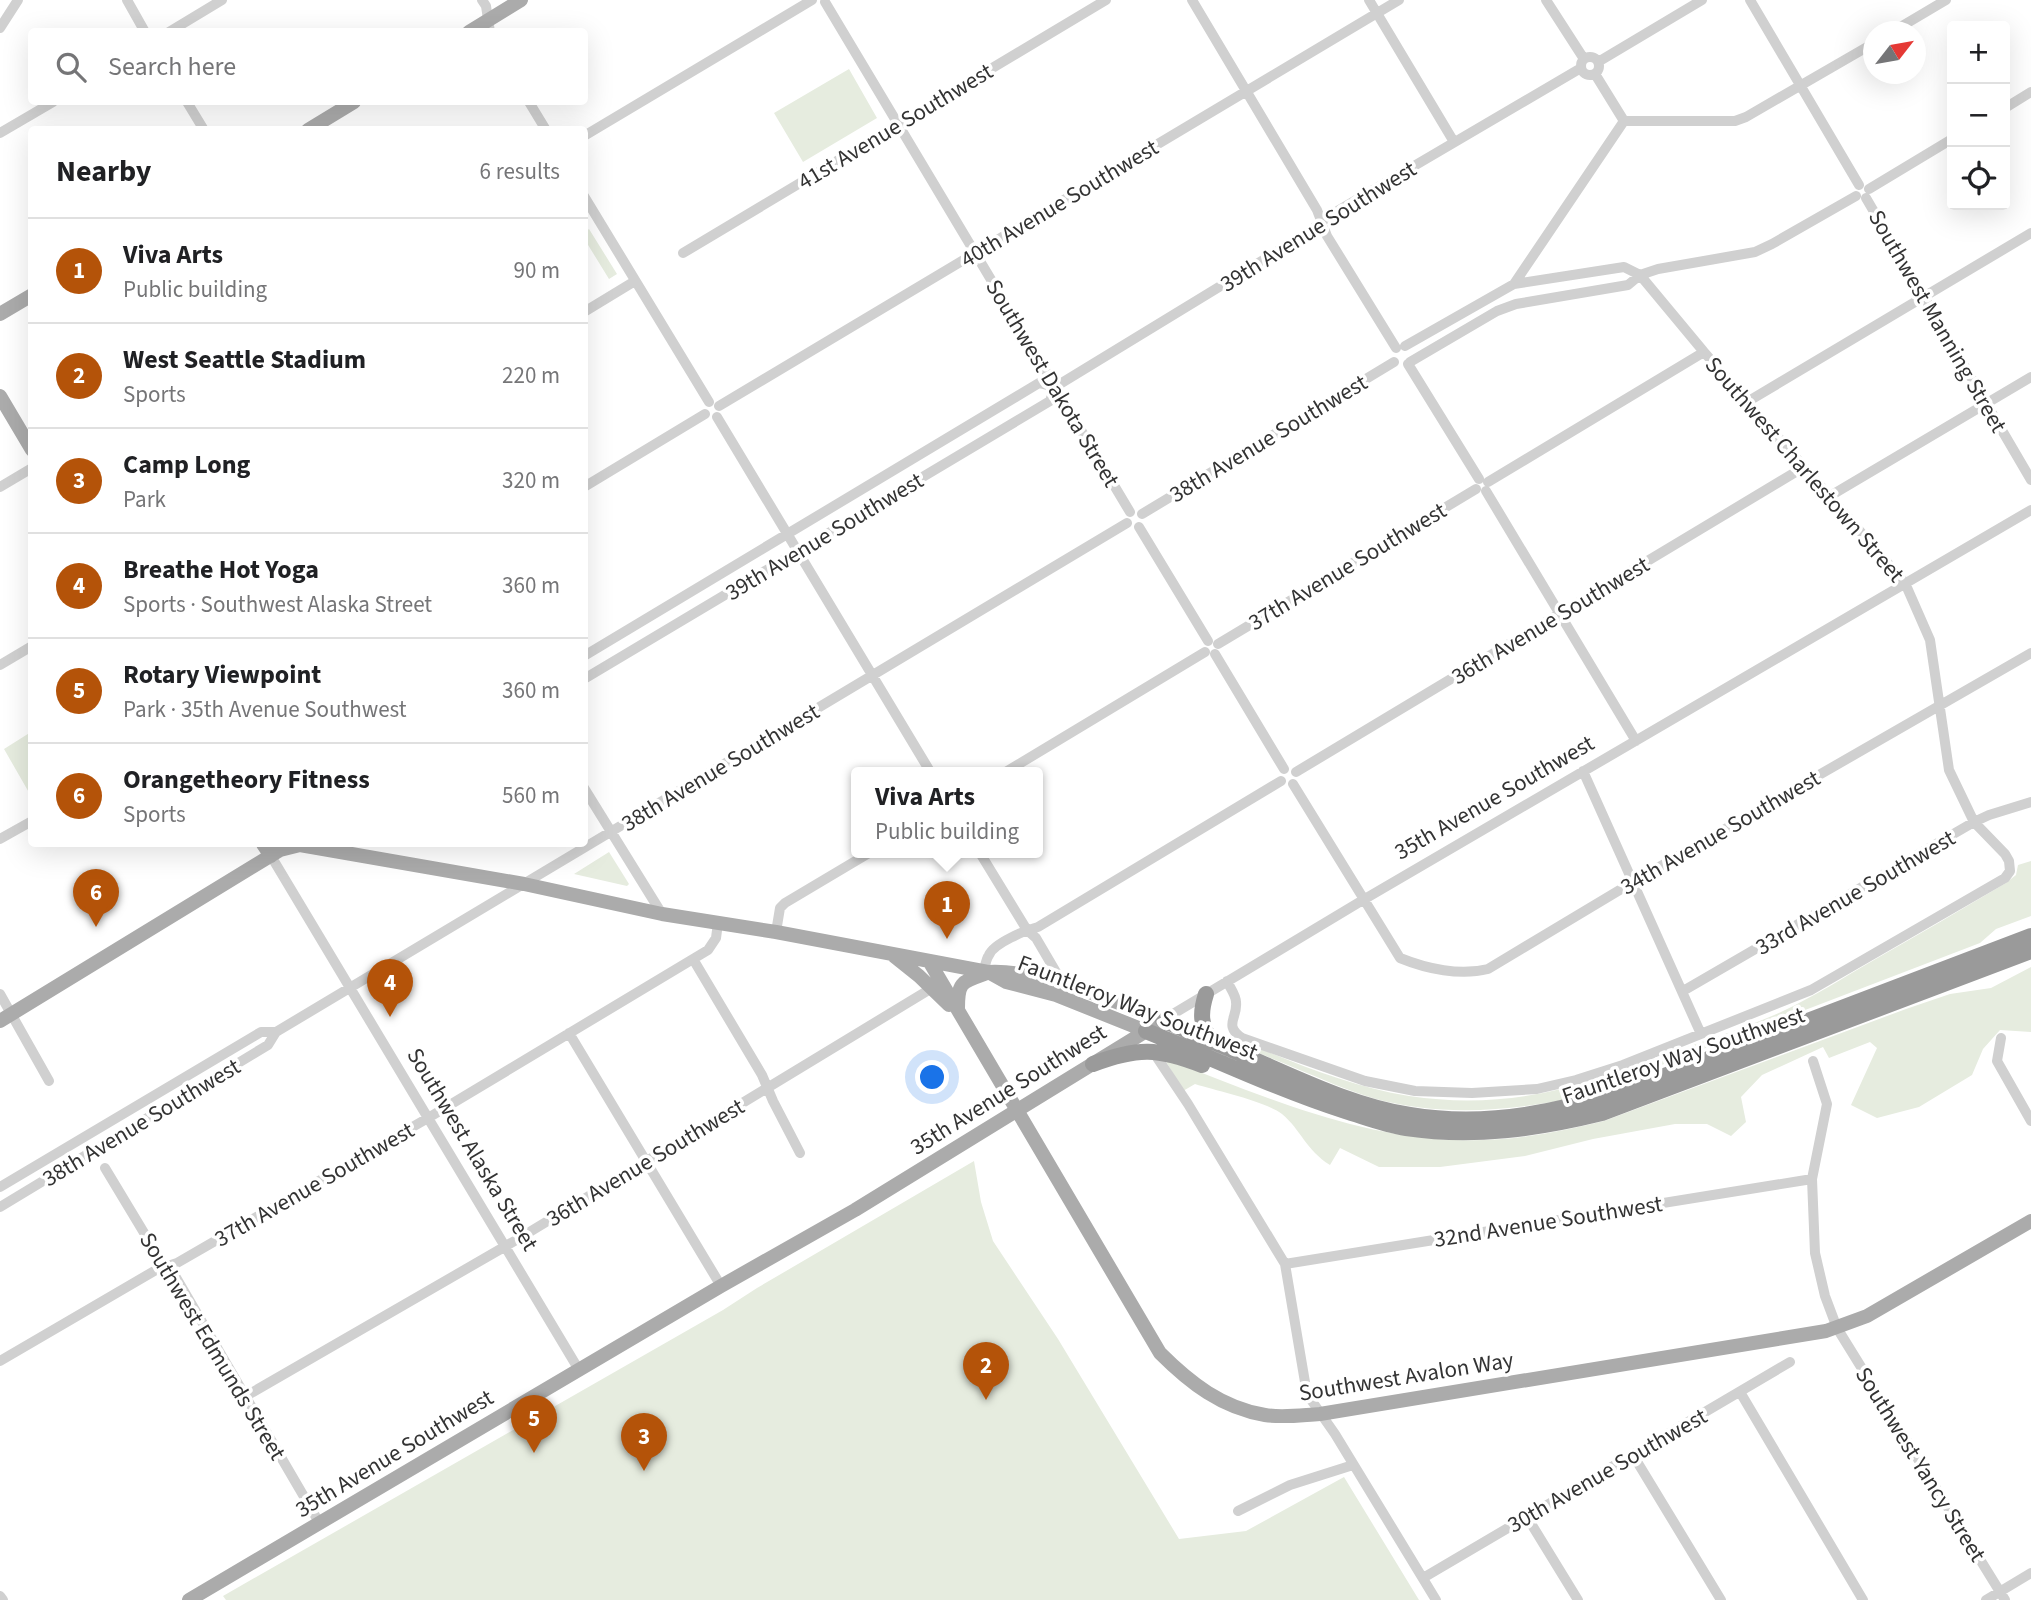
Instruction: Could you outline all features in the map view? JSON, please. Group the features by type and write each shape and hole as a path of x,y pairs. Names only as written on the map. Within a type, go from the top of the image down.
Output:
{"highway":[{"name":"Fauntleroy Way Southwest","path":"1163,1020 1345,1097 1389,1111 1440,1119 1532,1115 1636,1088 2031,936"},
{"name":"Fauntleroy Way Southwest","path":"1146,1031 1318,1102 1406,1128 1505,1131 1551,1125 1602,1113 2031,951"},
{"path":"1206,994 1201,1018 1203,1030 1212,1042"},
{"path":"1093,1064 1122,1053 1152,1050 1226,1074 1266,1081"}],"main road":[{"path":"489,25 521,0"},
{"path":"315,126 349,105"},
{"path":"0,314 28,297"},
{"path":"0,396 28,443"},
{"name":"Fauntleroy Way Southwest","path":"5,1018 267,850 286,847"},
{"name":"Fauntleroy Way Southwest","path":"336,847 662,914 776,932 986,972 1008,971 1063,984 1163,1020"},
{"name":"Southwest Avalon Way","path":"890,953 939,988 962,1016 1160,1353 1196,1387 1214,1397 1265,1415 1320,1414 1762,1343 1837,1328 1873,1312 2031,1222"},
{"name":"Southwest Avalon Way","path":"929,961 939,988"},
{"path":"962,1016 958,989 962,983 986,972"},
{"name":"Fauntleroy Way Southwest","path":"986,972 1006,982 1056,995 1146,1031"},
{"name":"35th Avenue Southwest","path":"189,1600 721,1286 855,1210 1163,1020"}],"street":[{"path":"0,28 18,0"},
{"path":"127,0 143,28"},
{"path":"176,28 222,0"},
{"path":"482,0 486,6 489,25"},
{"path":"588,134 812,0 818,4 826,1"},
{"name":"41st Avenue Southwest","path":"683,253 1106,0"},
{"path":"1192,0 1317,210 1327,236 1400,347 1411,352 1409,363 1636,741"},
{"path":"1369,0 1454,142"},
{"name":"40th Avenue Southwest","path":"588,485 1399,0"},
{"path":"1546,0 1583,64 1591,57 1625,121"},
{"path":"1597,68 1702,0"},
{"name":"Southwest Manning Street","path":"1750,0 2031,480"},
{"path":"1911,21 1946,0"},
{"name":"Southwest Dakota Street","path":"826,1 1129,517"},
{"path":"1625,121 1735,121 1863,49"},
{"name":"39th Avenue Southwest","path":"588,677 1050,401 1055,387 1339,210 1583,64"},
{"path":"2010,105 2031,92"},
{"path":"0,133 47,105"},
{"path":"189,105 202,126"},
{"path":"531,105 544,126"},
{"path":"1514,284 1625,121"},
{"path":"1640,275 1624,267 1514,284 1400,347 1392,354 1394,362 1402,366 1409,363 1497,311 1516,304 1629,285 1640,275 1755,251 1772,244 1947,142"},
{"path":"588,203 928,767"},
{"path":"1747,402 2031,233"},
{"name":"Southwest Charlestown Street","path":"1640,275 1905,583 1930,640 1949,770 1974,822 2005,854 2010,871"},
{"path":"588,310 635,281"},
{"name":"37th Avenue Southwest","path":"1014,767 1704,352"},
{"name":"38th Avenue Southwest","path":"1142,514 1394,362"},
{"path":"1830,496 2031,377"},
{"name":"39th Avenue Southwest","path":"588,654 1039,383 1055,387"},
{"name":"36th Avenue Southwest","path":"1296,772 1804,467"},
{"path":"0,487 28,470"},
{"name":"35th Avenue Southwest","path":"1163,1020 1363,900 2031,510"},
{"path":"1137,511 1142,514 1143,522 1139,527 1133,528 1129,517 1137,511"},
{"name":"38th Avenue Southwest","path":"588,845 874,676 1129,517"},
{"path":"1139,527 1284,769"},
{"path":"0,665 28,648"},
{"name":"34th Avenue Southwest","path":"1363,900 1400,958 1412,963 1460,972 1488,969 1633,882 2031,653"},
{"path":"1291,768 1296,772 1297,780 1293,784 1287,786 1281,782 1279,775 1284,769 1291,768"},
{"path":"1583,771 1701,1034"},
{"path":"986,972 991,951 1027,930 1038,927 1281,782"},
{"path":"1293,784 1363,900"},
{"path":"588,794 662,914"},
{"name":"33rd Avenue Southwest","path":"1683,991 1974,822 2031,802"},
{"path":"0,839 28,823"},
{"name":"38th Avenue Southwest","path":"0,1207 268,1045 276,1032 585,847"},
{"name":"Southwest Alaska Street","path":"267,850 579,1370"},
{"path":"776,932 780,908 785,902 860,858"},
{"path":"983,858 1063,984"},
{"name":"Fauntleroy Way Southwest","path":"1227,981 1237,1003 1233,1028 1242,1038 1365,1081 1415,1091 1472,1093 1537,1089 1623,1065 1811,990 2004,878 2010,871"},
{"name":"37th Avenue Southwest","path":"0,1361 148,1275 177,1263 428,1118 708,950 713,943 718,923"},
{"path":"693,959 762,1075 800,1153"},
{"name":"36th Avenue Southwest","path":"246,1396 505,1246 939,988"},
{"path":"0,994 5,1018 49,1081"},
{"name":"38th Avenue Southwest","path":"0,1187 261,1031 276,1032"},
{"path":"569,1033 721,1286"},
{"path":"2001,1038 1997,1061 2031,1121"},
{"path":"1152,1050 1285,1264 1307,1394 1436,1600"},
{"name":"Southwest Yancy Street","path":"1813,1060 1827,1104 1812,1179 1815,1253 1825,1296 1837,1328 2003,1596"},
{"name":"Southwest Edmunds Street","path":"105,1168 246,1396 320,1524"},
{"name":"32nd Avenue Southwest","path":"1285,1264 1812,1179"},
{"name":"30th Avenue Southwest","path":"1423,1578 1790,1362"},
{"path":"1740,1392 1863,1600"},
{"path":"1633,1455 1721,1600"},
{"path":"1238,1511 1290,1485 1353,1465"},
{"path":"1527,1517 1578,1600"},
{"path":"1986,1600 2003,1596 2031,1573"},
{"path":"0,1595 3,1600"}],"shaded area":[{"path":"849,69 877,118 803,162 774,113"},
{"path":"588,230 617,274 609,279 588,245"},
{"path":"28,734 28,791 4,749"},
{"path":"609,852 629,884 627,886 574,874"},
{"path":"2031,861 2031,916 1996,929 1980,943 1578,1097 1502,1109 1452,1110 1401,1105 1345,1089 1226,1038 1229,1036 1340,1079 1409,1096 1445,1100 1514,1098 1579,1085 1743,1028 1781,1012 2006,883 2016,875 2018,865"},
{"path":"2031,967 2031,1032 2000,1030 1983,1049 1972,1075 1919,1107 1877,1118 1851,1105 1877,1048 1870,1042 1829,1058 1823,1047 1762,1075 1741,1097 1746,1122 1731,1136 1707,1124 1675,1124 1593,1139 1525,1156 1440,1167 1379,1167 1340,1148 1330,1165 1315,1153 1289,1120 1274,1109 1195,1084 1183,1091 1164,1058 1270,1099 1380,1131 1456,1140 1512,1138 1604,1121 1906,1009 1950,994 1991,988"},
{"path":"974,1161 981,1202 993,1241 1058,1339 1179,1539 1246,1531 1344,1477 1419,1600 226,1600 223,1596 723,1310"}],"place":[{"name":"Orangetheory Fitness","path":"96,927"},
{"name":"Viva Arts","path":"947,939"},
{"name":"Breathe Hot Yoga","path":"390,1017"},
{"name":"West Seattle Stadium","path":"986,1400"},
{"name":"Rotary Viewpoint","path":"534,1453"},
{"name":"Camp Long","path":"644,1471"}]}
